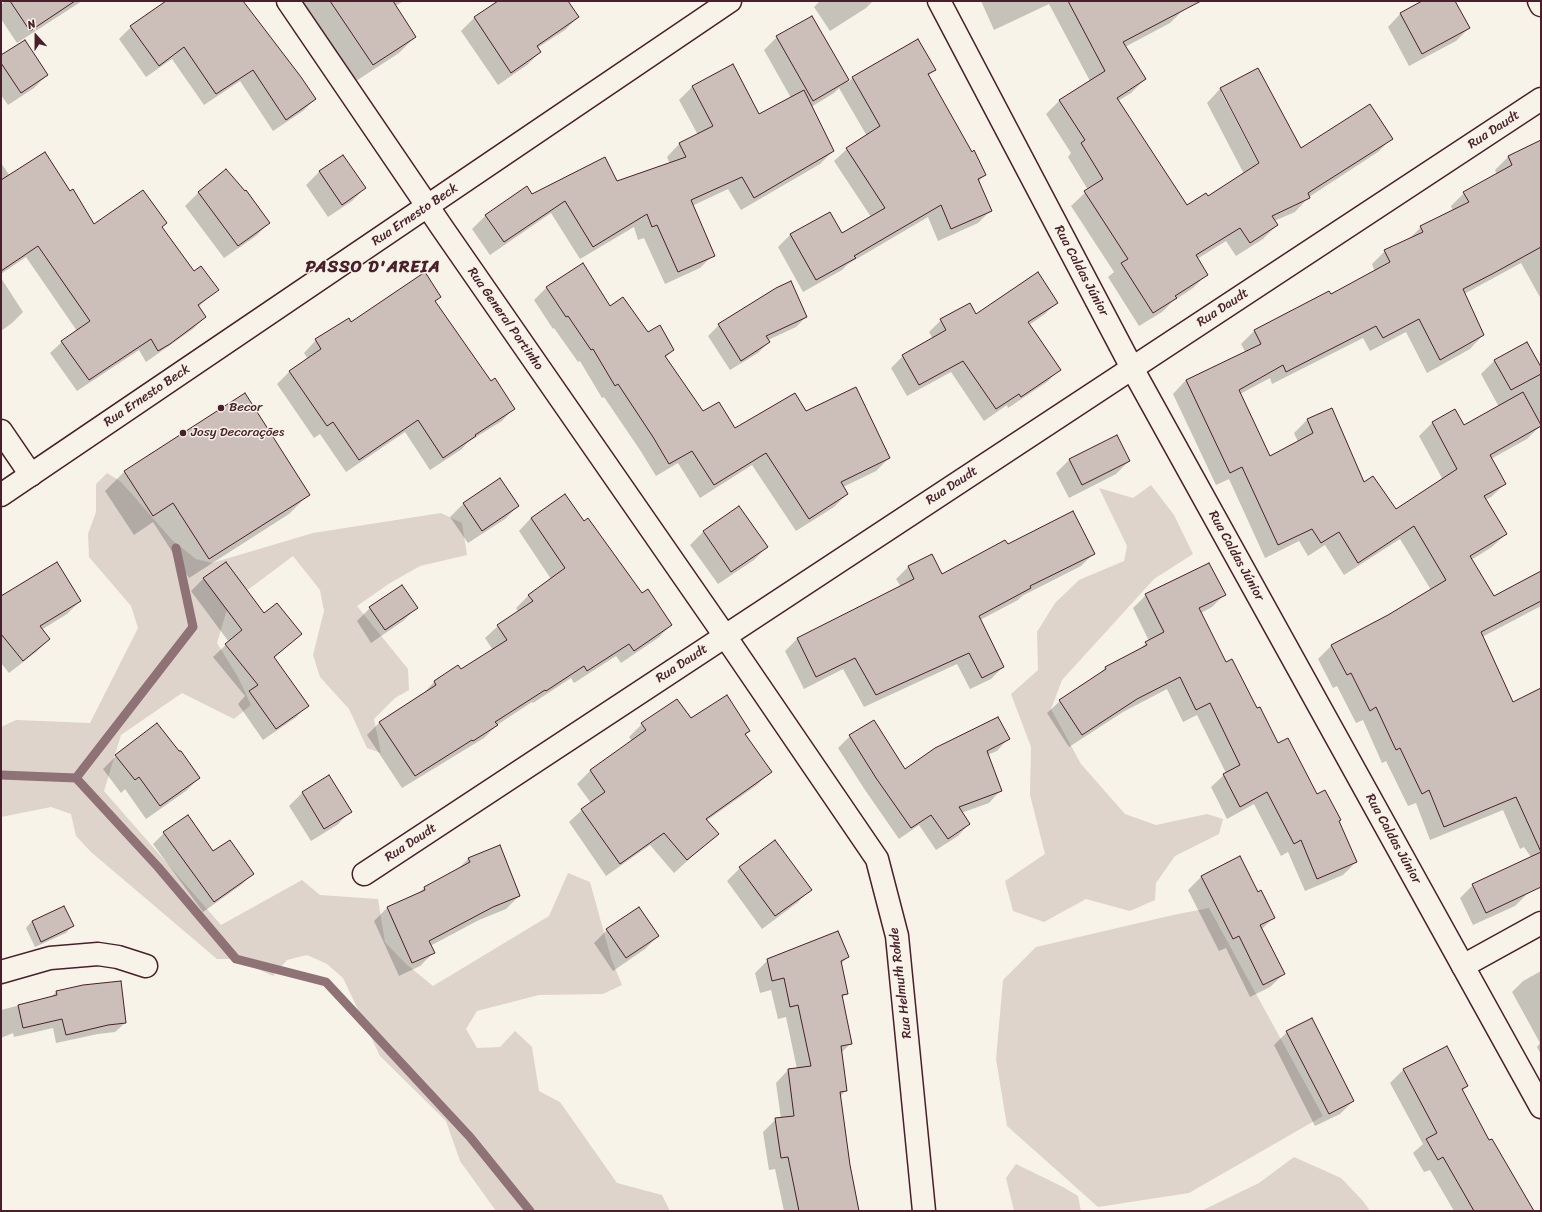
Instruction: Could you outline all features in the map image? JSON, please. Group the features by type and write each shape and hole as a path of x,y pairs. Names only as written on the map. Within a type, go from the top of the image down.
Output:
{"street":[{"name":"Rua General Portinho","path":"288,1 427,207 725,636"},
{"name":"Rua Ernesto Beck","path":"1,495 730,1"},
{"name":"Rua Caldas Júnior","path":"939,1 1132,368 1541,1107"},
{"path":"1539,1 1541,5"},
{"name":"Rua Daudt","path":"364,874 1541,99"},
{"path":"1,431 31,475"},
{"name":"Rua Helmuth Rohde","path":"725,636 877,859 897,936 924,1211"},
{"path":"1463,966 1541,923"},
{"path":"1,972 50,958 98,954 118,957 146,966"}],"shaded area":[{"path":"107,473 120,481 172,540 196,559 212,563 313,533 441,513 462,523 467,555 420,566 390,583 357,606 408,669 409,690 395,698 374,719 381,753 367,748 349,709 320,677 313,655 324,611 320,590 293,556 228,606 217,643 238,677 251,705 234,719 182,693 121,735 104,791 221,925 302,880 320,895 378,899 385,942 405,963 433,986 549,916 568,873 590,882 611,958 622,985 603,994 539,995 477,1011 466,1029 477,1048 500,1047 515,1031 532,1047 539,1091 560,1102 617,1183 662,1195 670,1211 496,1211 460,1161 446,1121 380,1056 343,978 327,964 307,955 287,960 273,976 236,959 217,959 91,852 76,836 71,814 51,807 1,817 1,727 16,720 90,723 138,628 131,606 89,557 88,534 96,512 96,484"},
{"path":"1151,485 1174,515 1193,554 1154,579 1062,680 1051,709 1081,764 1125,814 1156,825 1207,814 1223,819 1219,834 1175,856 1156,883 1155,900 1130,911 1086,899 1044,922 1013,911 1005,881 1045,854 1030,795 1031,747 1011,694 1038,670 1037,632 1055,603 1079,580 1124,561 1127,546 1099,488 1133,498"},
{"path":"1209,908 1323,1116 1189,1193 1098,1207 1007,1126 996,1059 1003,980 1036,947"},
{"path":"1294,1157 1341,1178 1363,1201 1370,1211 1201,1211 1259,1183"},
{"path":"1016,1164 1078,1196 1081,1211 1014,1211 1006,1178"}],"building":[{"path":"10,1 75,1 30,31"},
{"path":"166,1 243,1 316,99 286,120 253,70 216,94 184,47 159,66 130,26"},
{"path":"330,1 393,1 416,37 373,65"},
{"path":"498,1 568,1 579,17 537,46 541,52 511,73 474,17"},
{"path":"1068,1 1201,1 1123,42 1146,79 1117,98 1187,205 1206,193 1208,196 1259,163 1220,88 1258,68 1301,148 1370,104 1393,139 1308,193 1310,198 1272,216 1278,225 1250,243 1240,228 1196,255 1208,275 1175,296 1177,298 1153,313 1121,263 1128,259 1084,191 1103,179 1081,143 1085,140 1059,100 1105,71"},
{"path":"1422,1 1455,1 1470,28 1422,54 1400,13"},
{"path":"812,16 849,80 813,101 776,36"},
{"path":"918,39 936,70 928,74 972,152 974,150 986,175 978,179 992,211 951,229 941,205 854,256 856,258 816,280 790,234 830,212 842,233 885,208 846,148 880,126 852,77"},
{"path":"25,40 48,75 21,93 1,63 1,55"},
{"path":"733,64 759,114 804,90 834,151 754,198 742,177 691,200 715,256 678,272 657,225 652,227 647,214 593,247 565,201 504,242 485,215 527,186 532,194 605,157 617,181 686,157 679,143 713,126 692,86"},
{"path":"1541,140 1541,247 1463,289 1484,335 1440,360 1419,319 1383,338 1376,326 1286,372 1283,365 1239,390 1270,456 1313,433 1307,419 1332,408 1364,482 1373,476 1396,509 1457,469 1432,422 1455,409 1464,425 1523,392 1541,426 1490,455 1506,484 1484,496 1507,534 1470,556 1494,596 1541,571 1541,601 1481,632 1513,702 1541,688 1541,852 1516,797 1444,827 1429,790 1422,794 1400,748 1396,750 1376,707 1370,711 1351,673 1347,675 1331,645 1388,615 1446,580 1414,526 1358,563 1339,532 1321,543 1312,529 1278,545 1242,467 1230,473 1186,380 1261,344 1254,330 1329,291 1331,294 1390,262 1384,250 1423,232 1420,226 1469,202 1463,192 1512,165 1508,156"},
{"path":"45,152 70,191 73,189 94,224 143,190 167,223 162,227 194,271 201,266 219,290 198,305 206,317 170,344 158,351 151,339 89,380 61,341 90,321 38,246 1,271 1,180"},
{"path":"343,155 366,188 342,205 319,171"},
{"path":"226,169 245,191 246,190 270,223 238,246 198,192"},
{"path":"583,263 610,306 623,297 648,332 660,325 674,350 665,356 703,411 719,402 735,428 795,393 806,411 856,387 890,458 841,482 848,494 809,519 766,453 714,485 692,451 669,464 618,384 615,386 593,349 591,350 546,287"},
{"path":"425,272 441,297 435,301 491,381 495,378 515,409 443,458 418,420 359,460 333,422 327,426 289,371 321,349 315,339 349,318 351,322"},
{"path":"1038,272 1058,303 1028,322 1061,370 1021,397 1019,394 996,409 963,361 919,385 902,355 946,330 940,319 970,303 976,314"},
{"path":"791,281 807,317 766,336 770,342 741,361 718,324 776,288"},
{"path":"1527,342 1541,367 1541,374 1511,390 1494,360"},
{"path":"245,393 310,495 209,559 173,503 153,516 124,471"},
{"path":"1117,435 1130,461 1082,485 1069,459"},
{"path":"500,478 519,506 482,531 463,503"},
{"path":"565,494 584,521 588,518 642,593 648,589 672,625 634,651 629,644 587,671 584,666 495,722 498,725 415,776 379,722 436,685 434,681 458,665 461,669 507,640 497,625 533,601 528,595 565,568 531,518"},
{"path":"739,506 768,547 731,572 703,531"},
{"path":"1073,511 1095,554 1030,586 1031,588 979,616 1004,667 982,678 969,653 876,695 855,658 816,677 797,638 914,579 908,566 932,554 942,574 1005,540 1008,544"},
{"path":"57,562 81,601 40,626 50,639 23,661 1,634 1,596"},
{"path":"226,562 264,613 277,603 302,634 274,657 309,706 276,729 249,691 258,685 225,644 242,630 203,578"},
{"path":"1209,563 1226,595 1199,608 1226,662 1232,659 1257,708 1260,707 1278,743 1288,738 1317,794 1325,790 1341,820 1339,821 1357,862 1317,879 1301,840 1294,844 1267,792 1240,807 1223,774 1240,765 1210,703 1196,710 1180,677 1137,699 1082,735 1059,700 1106,669 1105,667 1147,645 1145,642 1164,632 1145,594"},
{"path":"402,585 418,608 385,630 369,607"},
{"path":"727,695 750,731 745,734 772,772 706,819 719,834 687,860 664,833 620,864 581,809 605,792 590,770 646,730 641,723 677,699 691,718"},
{"path":"998,717 1010,739 987,751 1002,791 959,807 970,824 948,839 931,815 911,828 876,778 849,735 874,720 905,769 935,748"},
{"path":"157,723 179,751 181,751 200,778 160,806 139,777 135,780 115,755"},
{"path":"329,775 352,812 324,829 302,792"},
{"path":"188,815 213,851 230,840 254,874 214,902 163,832"},
{"path":"775,840 812,890 775,916 739,867"},
{"path":"500,845 520,896 493,907 429,941 435,953 412,963 387,907 425,890 424,887 470,862 468,858"},
{"path":"1541,852 1541,887 1486,913 1472,884"},
{"path":"1240,856 1258,892 1261,890 1275,918 1260,925 1285,974 1263,985 1239,936 1233,939 1201,876"},
{"path":"64,906 74,926 41,942 32,921"},
{"path":"639,907 659,936 626,958 606,929"},
{"path":"838,931 849,957 841,961 848,994 842,995 852,1044 841,1046 847,1091 840,1092 850,1165 859,1211 799,1211 788,1157 781,1158 775,1118 794,1116 788,1069 811,1066 798,1005 790,1007 784,978 772,981 767,959"},
{"path":"121,981 126,1023 108,1025 66,1035 62,1019 23,1028 18,1005 57,995 56,991 83,985"},
{"path":"1312,1018 1354,1101 1329,1114 1286,1031"},
{"path":"1447,1046 1468,1086 1462,1089 1489,1140 1492,1139 1534,1211 1474,1211 1443,1157 1438,1160 1426,1139 1437,1133 1403,1069"}],"waterway":[{"path":"76,778 193,627 176,548"},
{"path":"1,775 76,778 158,867 236,959 326,982 470,1137 530,1211"}],"place":[{"name":"Becor","path":"221,408"},
{"name":"Josy Decorações","path":"183,433"}],"district":[{"name":"PASSO D'AREIA","path":"373,268"}]}
